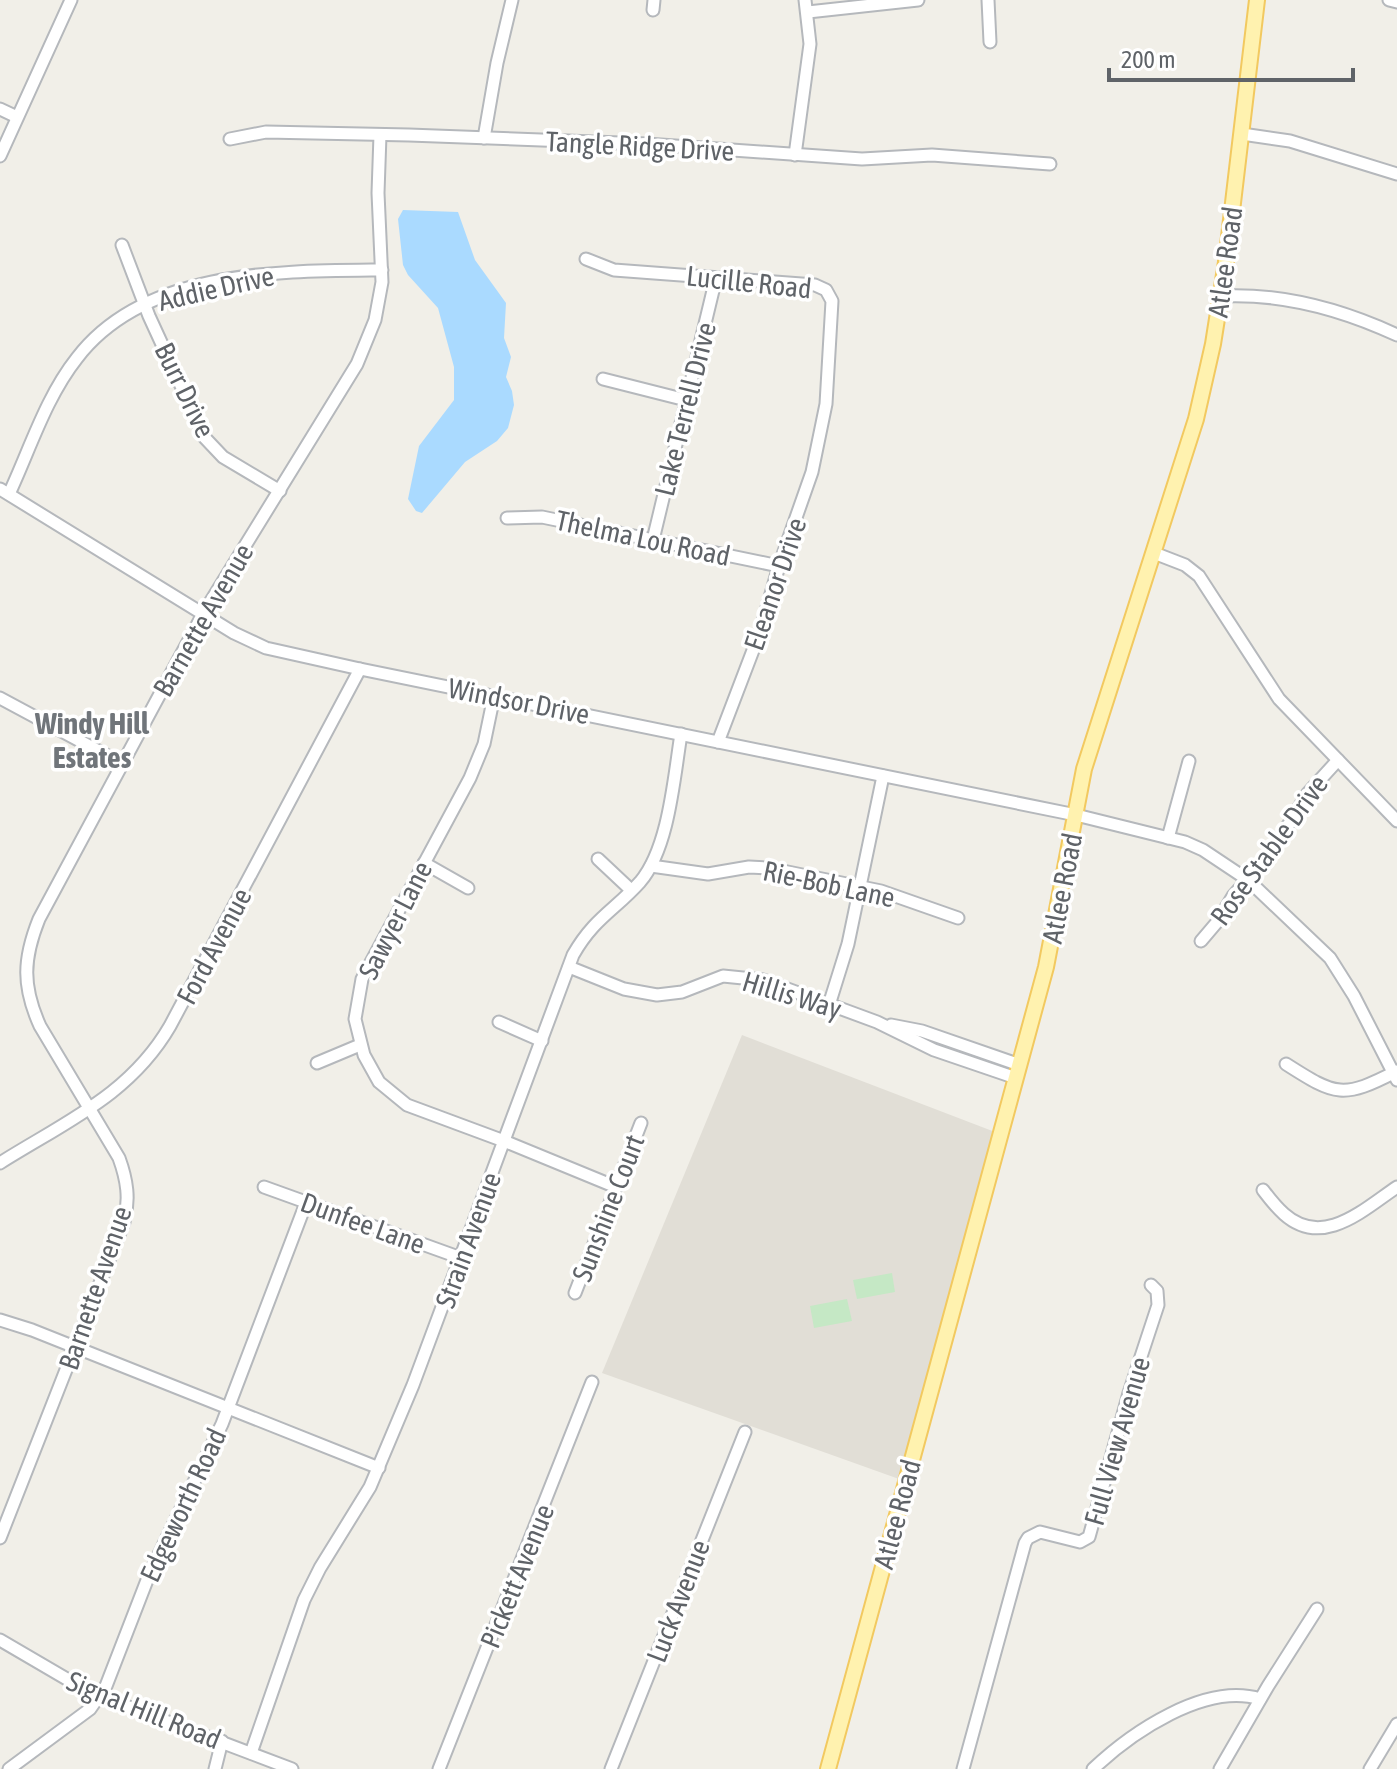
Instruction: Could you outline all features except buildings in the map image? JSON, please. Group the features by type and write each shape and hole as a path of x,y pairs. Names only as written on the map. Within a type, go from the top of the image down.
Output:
{"main road":[{"name":"Atlee Road","path":"828,1769 1046,967 1084,769 1196,419 1221,296 1257,0"}],"street":[{"path":"0,156 71,0"},
{"path":"484,138 512,0"},
{"path":"795,155 810,44 807,6 900,4 918,0"},
{"path":"988,0 990,42"},
{"path":"1389,0 1397,2"},
{"path":"0,109 17,117"},
{"name":"Tangle Ridge Drive","path":"230,139 266,132 484,138 662,145 862,159 932,155 1050,164"},
{"path":"1242,134 1290,141 1397,174"},
{"name":"Barnette Avenue","path":"0,1538 124,1222 128,1196 119,1158 40,1026 28,994 26,964 39,919 203,614 368,343 380,301 382,270 378,193 380,135"},
{"name":"Burr Drive","path":"122,245 205,438 223,457 280,491"},
{"name":"Lucille Road","path":"586,259 614,270 822,287 830,295 829,367 822,424"},
{"name":"Addie Drive","path":"4,491 54,394 76,359 101,332 126,314 145,304 196,287 255,275 324,269 382,270"},
{"name":"Lake Terrell Drive","path":"653,540 716,278"},
{"path":"1221,296 1254,296 1333,310 1397,335"},
{"path":"603,379 686,400"},
{"name":"Eleanor Drive","path":"718,742 760,632 812,472 822,424"},
{"name":"Windsor Drive","path":"4,491 234,633 266,648 1076,815 1203,850 1248,880 1330,958 1396,1075"},
{"name":"Thelma Lou Road","path":"507,518 542,517 779,566"},
{"path":"1154,553 1185,565 1199,576 1279,699 1397,821"},
{"name":"Ford Avenue","path":"0,1163 89,1108 135,1075 160,1044 347,700 360,669"},
{"name":"Sawyer Lane","path":"494,696 479,759 362,979 355,1019 360,1045 379,1082 407,1105 616,1187"},
{"path":"0,698 123,764"},
{"name":"Strain Avenue","path":"251,1753 304,1600 379,1468 581,940 651,866 664,825 681,734"},
{"name":"Rose Stable Drive","path":"1201,941 1233,896 1271,853 1308,793 1338,760"},
{"path":"1168,838 1189,761"},
{"path":"829,1005 848,944 883,776"},
{"path":"598,859 631,890"},
{"path":"424,863 468,888"},
{"name":"Rie-Bob Lane","path":"651,866 708,874 761,867 860,886 958,918"},
{"name":"Hillis Way","path":"569,967 624,989 657,995 682,992 723,976 747,977 877,1022 922,1031 1018,1071"},
{"path":"499,1022 542,1041"},
{"path":"317,1063 360,1045"},
{"path":"1286,1064 1320,1086 1335,1091 1361,1088 1396,1075"},
{"name":"Sunshine Court","path":"575,1293 641,1123"},
{"name":"Dunfee Lane","path":"264,1187 461,1258"},
{"path":"1263,1190 1285,1216 1315,1228 1351,1220 1397,1187"},
{"name":"Edgeworth Road","path":"9,1769 78,1718 100,1697 149,1575 227,1408 306,1203"},
{"name":"Full View Avenue","path":"963,1769 1025,1543 1040,1532 1080,1542 1089,1537 1129,1393 1158,1305 1157,1291 1151,1285"},
{"path":"0,1320 379,1468"},
{"name":"Pickett Avenue","path":"439,1769 592,1382"},
{"name":"Luck Avenue","path":"611,1769 745,1432"},
{"path":"1220,1769 1317,1609"},
{"name":"Signal Hill Road","path":"0,1640 100,1697 292,1769"},
{"path":"1093,1769 1133,1736 1169,1715 1223,1697 1245,1695 1260,1699"},
{"path":"1370,1769 1397,1724"},
{"path":"215,1769 222,1741"}],"shaded area":[{"path":"742,1035 995,1132 899,1479 602,1373"}],"green space":[{"path":"892,1273 895,1292 857,1299 853,1280"},
{"path":"847,1299 852,1321 814,1328 810,1306"}],"water":[{"path":"403,210 458,212 475,260 506,303 504,338 511,357 506,377 514,405 508,428 497,441 465,462 422,513 416,511 408,499 419,446 454,400 454,367 438,308 408,275 403,265 398,219"}],"district":[{"name":"Windy Hill Estates","path":"92,741"}]}
